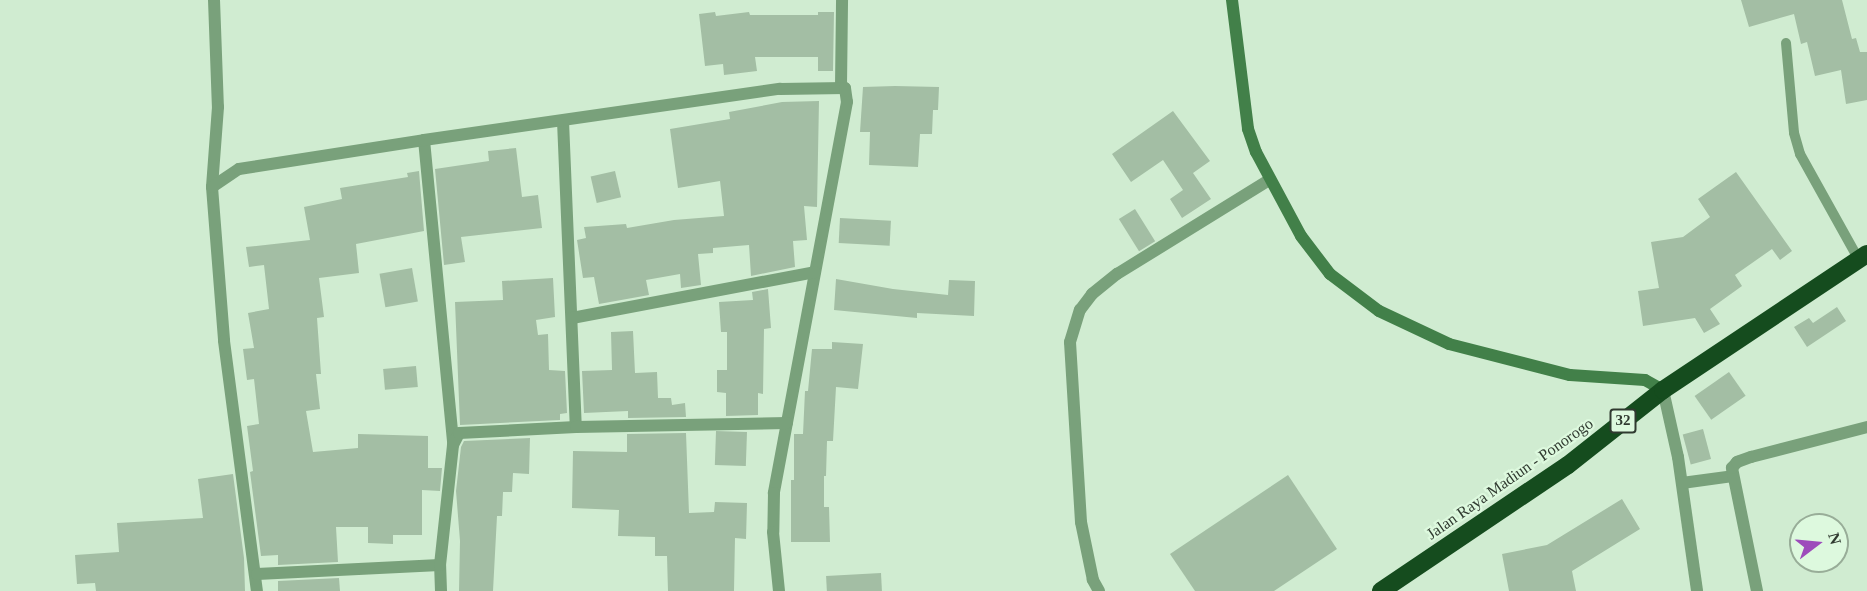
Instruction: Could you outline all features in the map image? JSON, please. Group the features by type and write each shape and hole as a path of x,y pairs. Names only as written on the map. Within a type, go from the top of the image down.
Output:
{"highway":[{"name":"Jalan Raya Madiun - Ponorogo","path":"1381,591 1568,465 1663,390 1863,257"}],"street":[{"path":"214,0 218,107 212,187 224,341 257,574 257,591"},
{"path":"779,591 773,532 774,493 847,102 847,93 841,86 842,0"},
{"path":"1232,0 1248,129 1269,180 1301,236 1330,274 1379,311 1449,344 1570,375 1645,380 1663,390 1682,483 1697,591"},
{"path":"212,187 239,169 780,89 841,86"},
{"path":"562,122 576,427"},
{"path":"424,140 453,445 440,565 441,591"},
{"path":"1099,591 1093,580 1081,522 1070,342 1080,310 1092,294 1117,274 1269,180"},
{"path":"572,318 815,273"},
{"path":"453,445 456,436 464,432 576,427 787,423"},
{"path":"1757,591 1732,468 1737,462 1867,427"},
{"path":"1682,483 1733,476"},
{"path":"257,574 440,565"}],"lane":[{"path":"1786,43 1794,134 1800,154 1863,257"}],"building":[{"path":"1741,0 1842,0 1852,39 1856,38 1860,52 1867,52 1867,100 1846,104 1841,70 1815,76 1807,42 1801,44 1794,14 1749,27"},
{"path":"715,12 716,16 749,12 750,15 818,15 818,12 834,12 833,71 818,71 818,57 755,57 757,71 724,75 723,64 705,66 699,14"},
{"path":"863,87 939,87 938,110 933,110 932,134 920,134 918,167 869,165 870,132 860,132"},
{"path":"819,101 817,207 804,206 807,240 793,241 795,267 751,276 749,245 713,248 713,253 698,254 701,285 681,288 680,274 646,280 649,295 599,304 594,277 583,278 577,240 586,238 584,227 626,224 627,228 674,220 724,216 720,181 678,188 670,129 730,119 729,112 782,102"},
{"path":"1173,111 1210,161 1193,173 1211,199 1182,218 1170,199 1183,190 1163,160 1131,182 1112,154"},
{"path":"516,148 522,197 538,195 542,228 461,237 465,262 444,265 435,169 489,161 488,151"},
{"path":"419,171 424,231 356,244 359,273 319,278 324,317 317,318 321,374 316,374 320,409 306,411 313,452 358,448 358,434 428,436 428,468 442,468 440,491 422,490 422,535 393,535 393,544 368,543 368,527 336,527 338,562 278,565 278,555 261,556 250,472 253,471 247,426 259,424 254,379 247,380 243,349 254,348 248,313 269,309 264,265 249,267 246,247 310,240 304,207 342,199 340,188 408,177 407,173"},
{"path":"615,171 621,197 597,203 591,177"},
{"path":"1736,172 1792,251 1780,260 1772,249 1735,275 1742,286 1710,309 1720,324 1704,333 1695,318 1643,326 1638,291 1659,288 1651,242 1683,237 1710,217 1698,199"},
{"path":"1135,209 1155,241 1139,251 1119,219"},
{"path":"840,218 891,221 890,246 839,243"},
{"path":"412,268 418,301 385,307 380,274"},
{"path":"553,278 555,317 536,320 538,335 548,334 549,370 565,371 567,413 560,414 560,420 460,425 455,302 503,300 502,281"},
{"path":"836,279 893,289 948,295 949,280 975,281 974,316 917,313 917,318 834,310"},
{"path":"768,289 771,328 764,329 763,394 758,393 758,415 726,416 726,393 717,392 717,370 727,370 727,332 721,332 719,302 753,300 752,292"},
{"path":"1837,307 1846,321 1807,347 1794,327 1809,318 1813,323"},
{"path":"633,331 635,373 657,372 658,398 671,398 672,405 685,403 686,417 628,418 628,411 584,413 582,371 612,370 611,332"},
{"path":"832,342 863,344 858,389 836,387 833,441 827,441 824,507 829,507 830,542 791,542 794,434 803,434 805,391 808,391 812,349 832,349"},
{"path":"416,366 418,387 385,390 383,369"},
{"path":"1729,372 1746,396 1711,420 1695,396"},
{"path":"1703,429 1711,459 1691,464 1683,434"},
{"path":"716,431 747,432 746,466 715,465"},
{"path":"686,433 689,513 714,512 715,502 747,503 746,539 735,538 734,591 668,591 667,556 655,556 655,537 618,536 619,510 572,508 573,451 627,452 627,434"},
{"path":"530,438 529,474 513,473 512,492 503,492 502,516 497,516 493,591 459,591 460,541 456,491 461,447 464,441"},
{"path":"233,474 244,558 245,591 96,591 95,583 77,584 75,555 119,552 117,523 203,518 198,479"},
{"path":"1288,475 1337,549 1274,591 1195,591 1170,554"},
{"path":"1622,499 1640,529 1572,571 1576,591 1509,591 1502,554 1547,545"},
{"path":"881,573 882,591 827,591 826,576"},
{"path":"339,578 340,591 278,591 278,581"}]}
